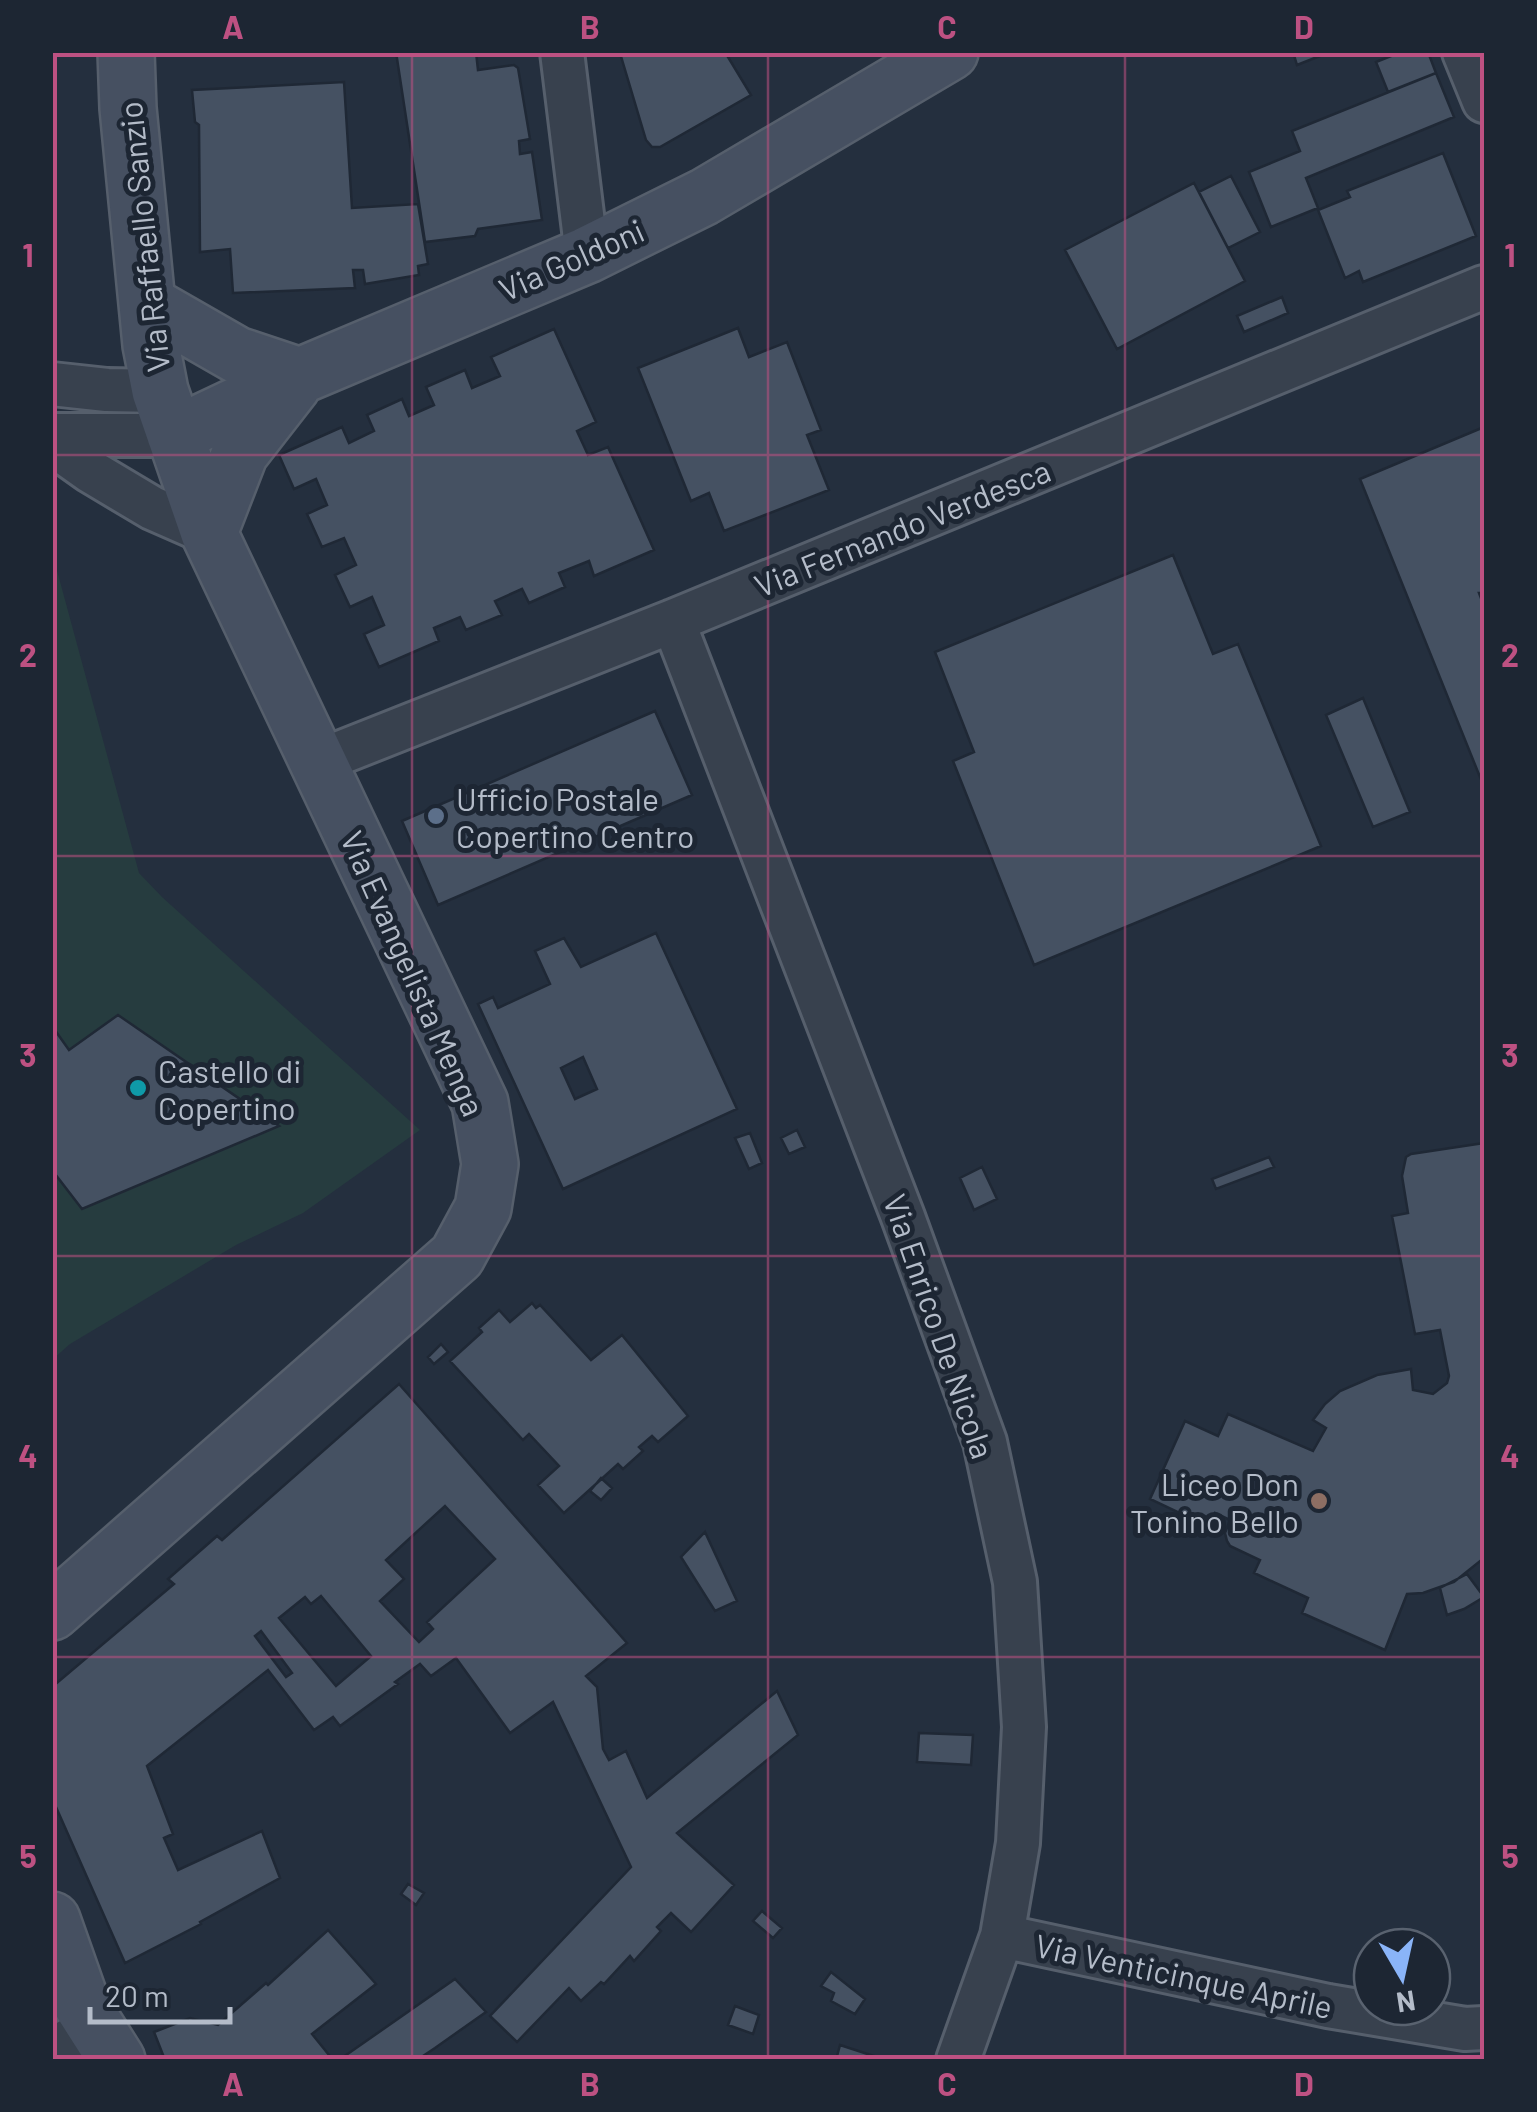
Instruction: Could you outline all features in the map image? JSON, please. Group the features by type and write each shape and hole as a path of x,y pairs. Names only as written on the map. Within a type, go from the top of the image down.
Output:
{"street":[{"name":"Via Raffaello Sanzio","path":"126,52 151,345 168,413 209,533"},
{"path":"562,52 588,255"},
{"name":"Via Goldoni","path":"300,376 588,255 704,197 950,52"},
{"path":"1464,52 1484,102"},
{"name":"Via Fernando Verdesca","path":"317,762 674,621 1484,286"},
{"path":"148,304 237,355 300,376"},
{"path":"52,435 168,413 300,376"},
{"path":"52,444 152,508 209,533 240,452 300,376"},
{"path":"52,384 107,390 168,413"},
{"name":"Via Evangelista Menga","path":"52,1612 457,1256 483,1208 490,1164 480,1103 209,533"},
{"name":"Via Enrico De Nicola","path":"674,621 896,1198 984,1442 1015,1582 1024,1727 1018,1844 1002,1936 958,2060"},
{"path":"52,1920 80,2024"},
{"name":"Via Venticinque Aprile","path":"1002,1936 1328,2006 1465,2029 1484,2028"}],"green space":[{"path":"52,552 139,873 420,1130 303,1213 236,1245 70,1344 53,1359 53,1170 82,1209 278,1125 119,1016 69,1050 53,1026"}],"building":[{"path":"396,52 476,52 478,70 514,65 518,68 530,139 519,141 520,154 532,152 542,220 478,229 475,236 425,242"},
{"path":"725,52 751,95 660,147 652,147 646,140 620,53"},
{"path":"1293,52 1330,52 1297,65"},
{"path":"1401,52 1428,52 1436,73 1388,92 1376,62"},
{"path":"1436,73 1454,117 1306,178 1318,208 1271,227 1249,172 1300,151 1292,131"},
{"path":"344,82 352,208 418,204 428,264 418,266 419,275 365,284 363,270 353,270 355,288 233,293 230,249 200,252 199,125 195,122 192,90"},
{"path":"1443,153 1476,236 1363,282 1359,271 1345,278 1318,210 1350,197 1347,191"},
{"path":"1231,176 1260,232 1228,248 1199,192"},
{"path":"1194,183 1245,281 1117,349 1065,250"},
{"path":"1282,297 1288,313 1244,332 1237,316"},
{"path":"738,328 749,357 787,342 821,430 807,435 829,490 724,531 709,493 691,501 638,368"},
{"path":"554,329 596,422 577,431 588,455 608,447 654,550 594,576 589,561 559,573 565,587 529,603 522,589 495,601 502,615 466,630 460,617 434,628 439,641 379,667 364,634 384,625 372,597 350,607 335,575 356,565 344,538 322,547 307,514 327,505 316,479 294,489 279,455 342,427 349,443 374,431 367,415 402,399 409,416 434,405 426,387 465,370 472,388 500,376 491,357"},
{"path":"1484,427 1484,593 1479,593 1484,606 1484,787 1360,479"},
{"path":"1173,555 1213,654 1238,644 1321,846 1034,965 953,761 974,752 935,652"},
{"path":"1363,698 1410,812 1373,827 1326,715"},
{"path":"655,711 692,795 438,905 402,821"},
{"path":"656,933 737,1109 563,1189 478,1004 493,997 498,1008 550,984 535,951 564,938 581,967","holes":["583,1057 597,1089 575,1099 561,1068"]},
{"name":"Castello di Copertino","path":"118,1015 279,1126 82,1209 52,1170 52,1026 69,1050"},
{"path":"797,1130 805,1147 789,1154 781,1138"},
{"path":"750,1133 762,1163 749,1169 735,1138"},
{"path":"1484,1143 1484,1558 1454,1582 1407,1594 1385,1650 1302,1613 1308,1598 1254,1573 1260,1560 1227,1541 1225,1533 1230,1520 1215,1513 1209,1527 1150,1499 1185,1421 1218,1436 1228,1414 1313,1451 1326,1428 1313,1420 1340,1391 1377,1375 1411,1369 1413,1390 1433,1394 1447,1383 1440,1330 1415,1334 1392,1216 1408,1213 1402,1176 1406,1157"},
{"path":"1269,1157 1274,1167 1216,1189 1212,1179"},
{"path":"982,1167 997,1199 974,1210 960,1178"},
{"path":"532,1303 536,1308 540,1305 591,1360 622,1335 688,1416 658,1442 652,1436 639,1447 643,1451 623,1469 618,1464 564,1513 538,1485 559,1466 529,1434 523,1440 450,1361 499,1310 510,1322"},
{"path":"441,1344 448,1352 434,1364 428,1357"},
{"path":"399,1384 627,1643 586,1676 597,1687 603,1749 609,1760 626,1751 647,1798 777,1691 798,1735 677,1833 734,1885 691,1932 671,1913 657,1927 661,1931 634,1961 630,1956 604,1984 601,1982 581,2001 569,1988 517,2042 490,2016 631,1867 553,1702 510,1733 456,1658 431,1676 420,1664 340,1726 333,1717 314,1730 268,1670 147,1766 173,1834 164,1838 178,1870 262,1831 280,1878 125,1963 52,1798 52,1687 174,1584 168,1579 217,1536 222,1540","holes":["445,1506 495,1559 427,1622 433,1629 419,1642 380,1601 404,1579 386,1560","321,1596 371,1656 336,1686 279,1618 305,1597 311,1604","261,1631 292,1673 286,1677 255,1636"]},
{"path":"601,1478 612,1488 601,1500 590,1491"},
{"path":"705,1532 737,1601 715,1611 681,1557"},
{"path":"1467,1574 1484,1597 1447,1615 1440,1588"},
{"path":"919,1733 973,1735 971,1765 917,1762"},
{"path":"408,1884 424,1893 416,1905 401,1894"},
{"path":"762,1911 782,1928 773,1938 753,1921"},
{"path":"328,1930 376,1984 312,2034 333,2060 165,2060 154,2032 190,2018 218,2025"},
{"path":"831,1972 865,1999 855,2014 831,2001 834,1993 821,1986"},
{"path":"455,1979 486,2012 417,2060 339,2060"},
{"path":"735,2006 759,2015 753,2034 728,2025"},
{"path":"840,2045 886,2060 836,2060"}],"place":[{"name":"Ufficio Postale Copertino Centro","path":"436,816"},
{"name":"Castello di Copertino","path":"138,1088"},
{"name":"Liceo Don Tonino Bello","path":"1319,1501"}]}
